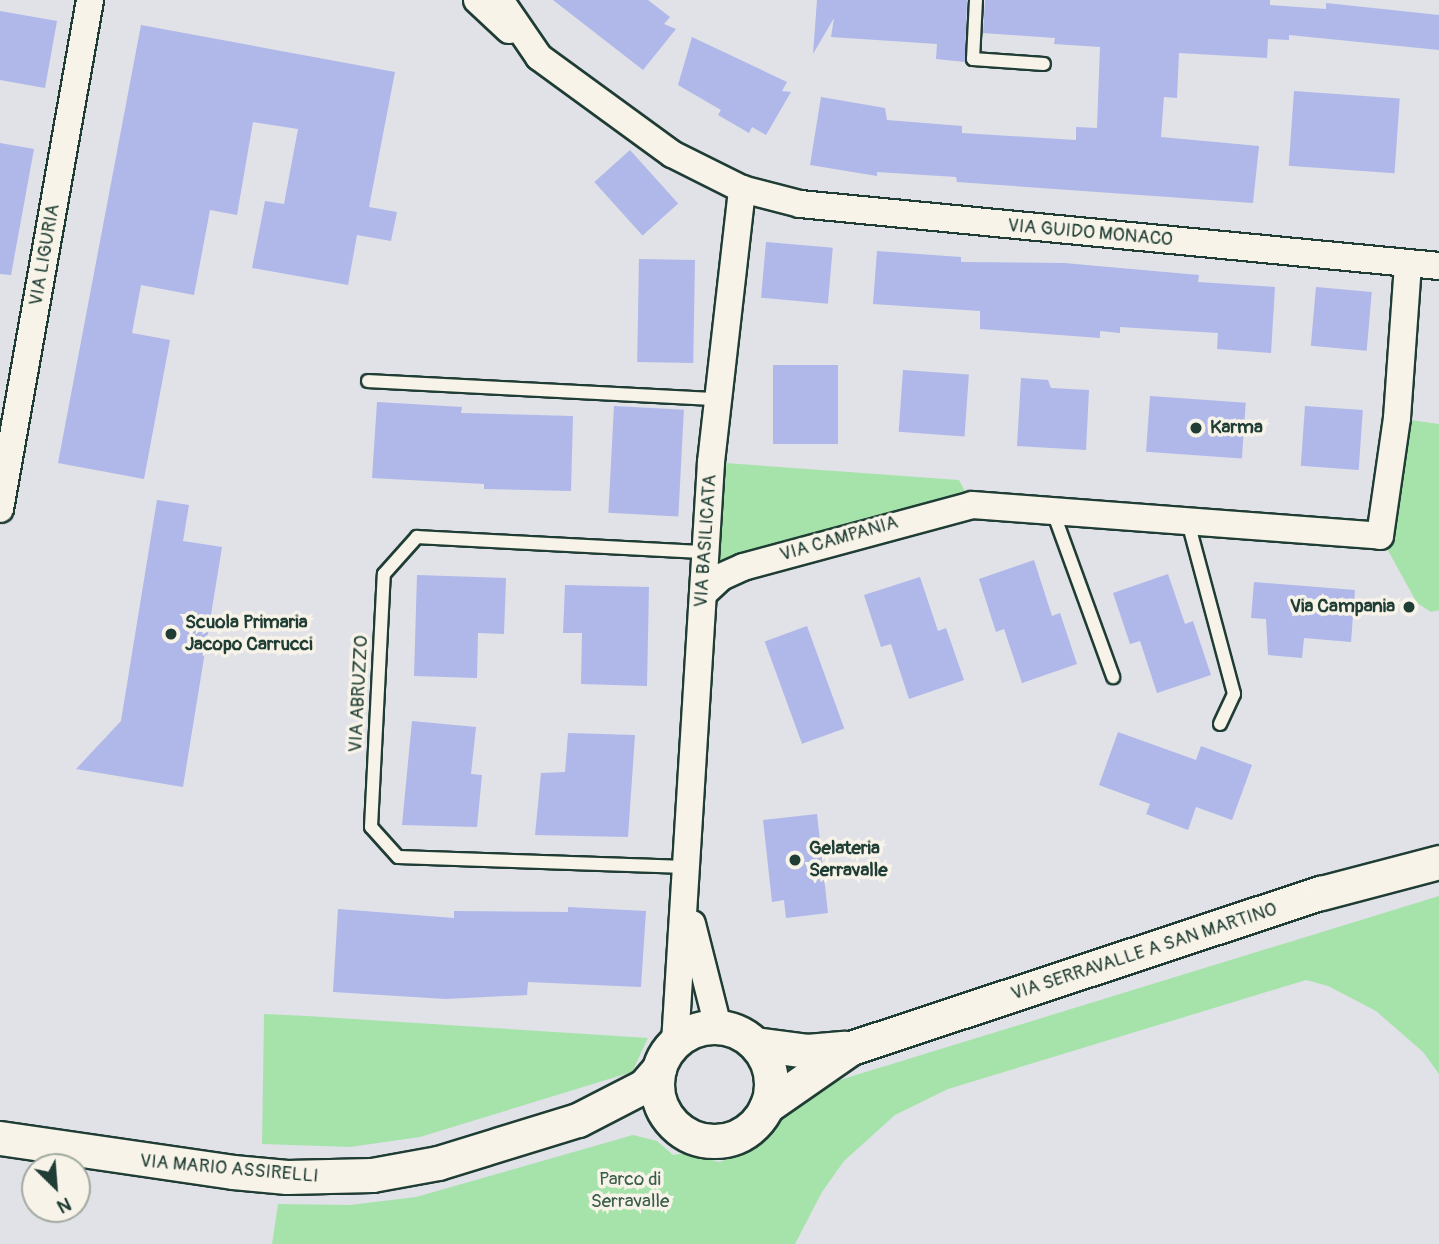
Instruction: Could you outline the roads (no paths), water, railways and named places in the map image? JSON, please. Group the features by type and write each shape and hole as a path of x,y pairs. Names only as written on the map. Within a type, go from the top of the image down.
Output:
{"street":[{"name":"VIA LIGURIA","path":"1,500 90,0"},
{"path":"477,0 539,57"},
{"path":"500,0 539,57"},
{"name":"VIA GUIDO MONACO","path":"539,57 672,154 742,189 800,204 1439,266"},
{"name":"VIA BASILICATA","path":"667,1056 685,895 705,552 717,399 742,189"},
{"name":"VIA CAMPANIA","path":"703,594 721,577 743,567 862,531 972,505 1380,536 1396,418 1408,263"},
{"name":"VIA SERRAVALLE A SAN MARTINO","path":"851,1048 1321,893 1439,862"},
{"name":"VIA BASILICATA","path":"685,895 719,1027"},
{"path":"579,1120 643,1086 667,1056 695,1031 719,1027 734,1031 755,1044 807,1051 851,1048"},
{"path":"755,1044 770,1074 766,1107"},
{"path":"579,1120 652,1116 673,1124 698,1139 726,1140 743,1133 766,1107 851,1048"},
{"path":"667,1056 659,1099 673,1124"},
{"name":"VIA MARIO ASSIRELLI","path":"0,1138 194,1168 337,1178 438,1163 579,1120"}],"lane":[{"path":"976,0 973,59 1044,65"},
{"path":"369,381 717,399"},
{"path":"1052,509 1113,677"},
{"path":"1188,521 1234,694 1220,724"},
{"name":"VIA ABRUZZO","path":"686,867 398,857 371,827 384,574 417,537 705,552"}],"place":[{"name":"Karma","path":"1196,428"},
{"name":"Via Campania","path":"1409,607"},
{"name":"Scuola Primaria Jacopo Carrucci","path":"171,634"},
{"name":"Gelateria Serravalle","path":"795,860"}],"park label":[{"name":"Parco di Serravalle","path":"630,1191"}]}
